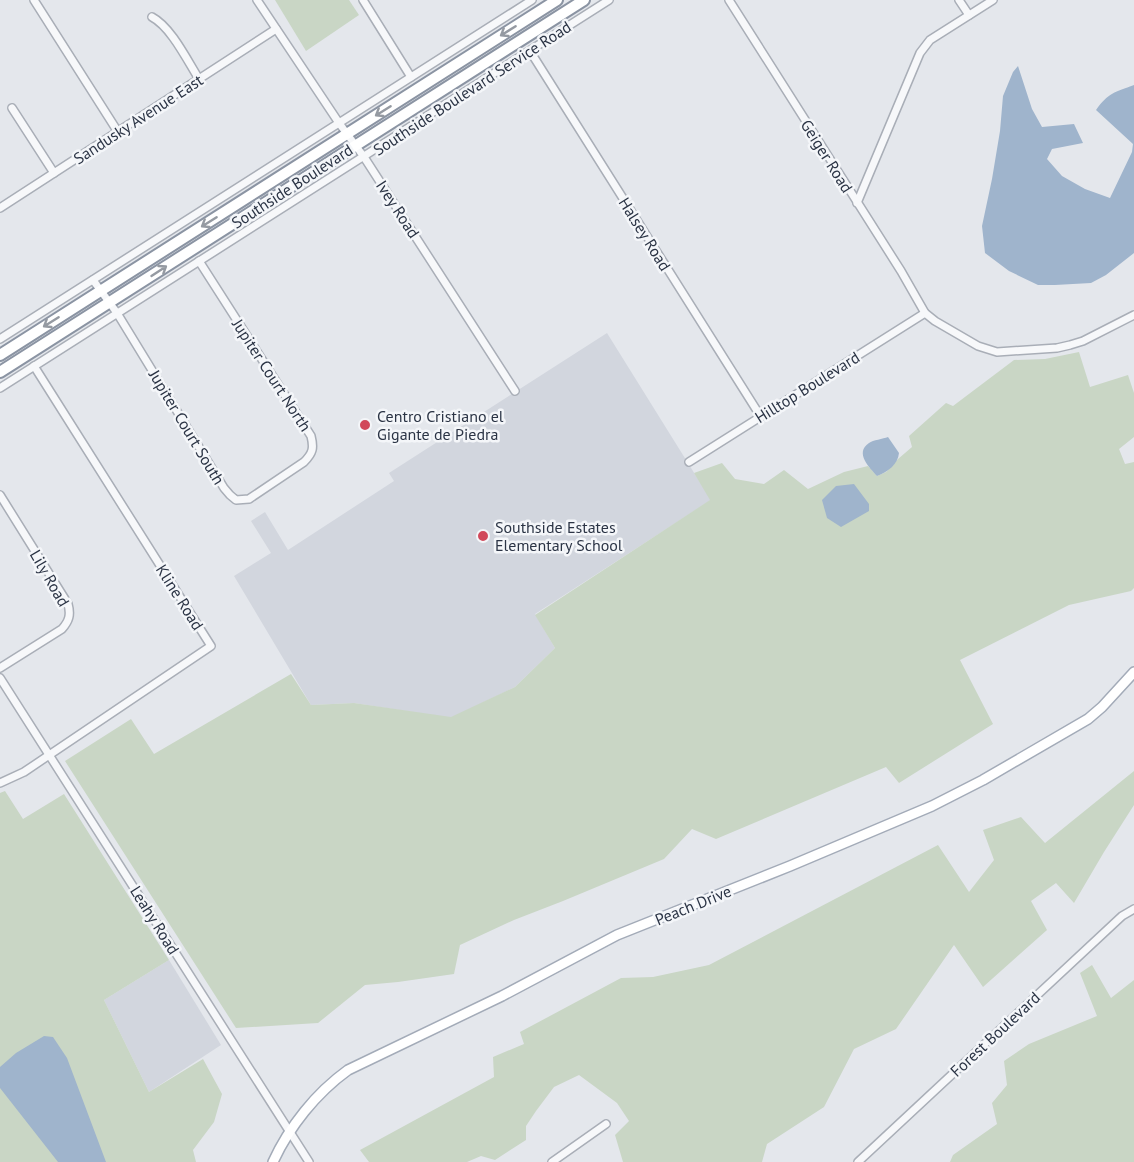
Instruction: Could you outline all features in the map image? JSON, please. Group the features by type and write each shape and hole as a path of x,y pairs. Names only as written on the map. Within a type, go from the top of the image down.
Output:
{"highway":[{"name":"Southside Boulevard","path":"0,355 557,0"},
{"name":"Southside Boulevard","path":"0,372 584,0"}],"main road":[{"name":"Peach Drive","path":"273,1162 278,1149 313,1102 331,1082 348,1070 501,996 617,935 880,828 964,790 1088,719 1134,672"}],"street":[{"path":"34,0 118,132"},
{"name":"Ivey Road","path":"257,0 364,157 515,391"},
{"path":"363,0 411,77"},
{"path":"0,339 532,0"},
{"name":"Southside Boulevard Service Road","path":"0,388 609,0"},
{"name":"Geiger Road","path":"729,0 925,312"},
{"path":"959,0 969,15"},
{"path":"857,203 920,53 930,40 993,0"},
{"path":"152,16 167,28 199,79"},
{"name":"Sandusky Avenue East","path":"0,208 276,29"},
{"name":"Halsey Road","path":"530,51 761,417"},
{"path":"12,108 54,173"},
{"name":"Jupiter Court North","path":"199,261 311,436 314,446 311,455 276,481"},
{"name":"Jupiter Court South","path":"93,280 110,302 230,495 236,500 249,499 276,481"},
{"path":"925,312 935,321 978,346 997,352 1070,345 1134,315"},
{"name":"Hilltop Boulevard","path":"689,462 925,312"},
{"name":"Kline Road","path":"0,783 24,772 211,646 34,366"},
{"name":"Lily Road","path":"0,495 68,604 70,615 62,629 0,668"},
{"name":"Leahy Road","path":"0,678 309,1162"},
{"name":"Forest Boulevard","path":"858,1162 1122,916 1134,909"},
{"path":"552,1162 606,1124"}],"shaded area":[{"name":"Southside Estates Elementary School","path":"607,333 711,500 535,614 555,648 515,687 451,718 354,703 311,705 234,576 271,553 251,521 265,512 288,550 394,481 389,473"},
{"path":"169,960 221,1045 149,1092 104,1000"}],"green space":[{"path":"275,0 349,0 359,15 306,51"},
{"path":"1079,352 1090,387 1128,375 1134,393 1134,437 1119,449 1125,464 1134,462 1134,588 1131,591 1069,605 960,660 993,724 899,783 886,767 716,839 692,829 664,859 514,920 460,945 454,974 365,985 318,1023 236,1028 65,761 131,719 154,754 291,674 311,705 354,703 451,717 515,687 555,648 535,615 710,500 694,473 722,463 735,479 764,484 784,470 808,489 844,472 868,466 877,476 886,472 912,447 909,436 946,403 953,406 1014,360 1045,359"},
{"path":"1134,771 1134,805 1074,903 1056,883 1031,901 1047,930 983,987 954,945 896,1029 854,1049 824,1107 767,1144 762,1162 623,1162 615,1135 629,1121 617,1103 579,1075 554,1087 526,1126 526,1140 495,1160 481,1156 467,1162 369,1162 360,1150 494,1077 493,1057 524,1044 520,1032 621,978 653,977 709,965 938,845 969,892 994,860 983,830 1021,817 1045,843"},
{"path":"5,791 23,819 64,794 169,960 104,1000 149,1092 203,1059 222,1094 214,1122 193,1150 196,1162 0,1162 0,793"},
{"path":"1092,965 1111,998 1134,980 1134,1162 950,1162 953,1155 997,1124 992,1103 1007,1085 1004,1061 1029,1044 1097,1016 1080,973"}],"water":[{"path":"1018,66 1032,109 1042,127 1074,124 1083,143 1052,149 1047,159 1062,176 1085,189 1110,198 1132,152 1133,144 1096,110 1112,94 1134,85 1134,253 1106,275 1091,283 1038,285 1009,271 985,253 982,226 1000,131 1003,96"},
{"path":"888,437 899,453 897,461 877,476 865,460 863,451 871,442"},
{"path":"854,484 869,504 869,511 841,527 827,518 822,500 836,486"},
{"path":"44,1036 53,1037 67,1058 106,1162 58,1162 0,1088 0,1067 16,1053"}],"place":[{"name":"Centro Cristiano el Gigante de Piedra","path":"365,425"},
{"name":"Southside Estates Elementary School","path":"483,536"}]}
